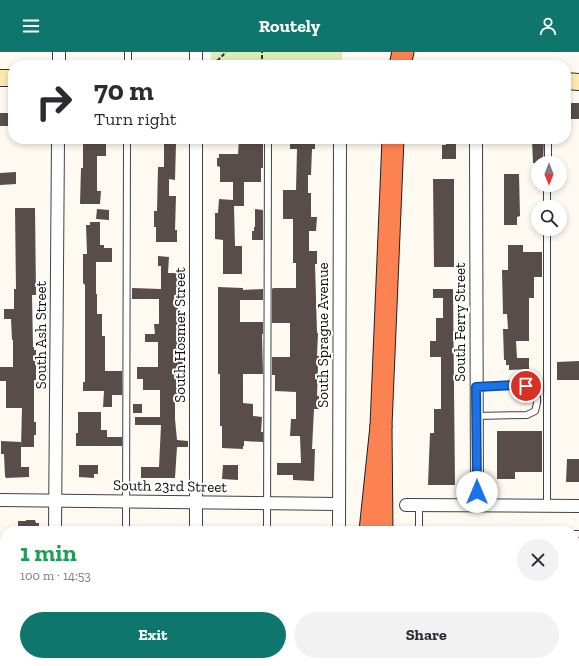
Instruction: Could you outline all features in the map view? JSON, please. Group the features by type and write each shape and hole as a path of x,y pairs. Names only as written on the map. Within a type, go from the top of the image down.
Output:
{"highway":[{"path":"382,526 381,426 393,144"},
{"path":"371,526 381,426"}],"street":[{"name":"South Ash Street","path":"55,526 58,144"},
{"name":"South Hosmer Street","path":"196,144 196,526"},
{"name":"South Sprague Avenue","path":"339,526 340,144"},
{"name":"South Ferry Street","path":"476,144 477,506"},
{"name":"South 23rd Street","path":"0,500 339,504"},
{"path":"406,505 579,506"}],"lane":[{"path":"126,526 128,144"},
{"path":"267,526 268,144"},
{"path":"548,144 548,156"},
{"path":"546,506 547,236"},
{"path":"476,387 514,385 526,386 535,391 537,398 535,411 527,415 476,416"},
{"path":"419,505 419,526"}],"path":[{"path":"217,60 226,52"}],"green space":[{"path":"211,52 342,52 342,60 211,60"}],"building":[{"path":"571,103 579,103 579,119 571,119"},
{"path":"0,113 8,113 8,126 0,126"},
{"path":"83,144 106,144 106,156 97,156 97,191 101,191 100,204 80,204 81,168 83,168"},
{"path":"164,144 176,144 175,180 169,179 169,196 176,196 175,230 177,230 177,242 156,242 156,227 154,227 154,211 157,211 158,167 164,167"},
{"path":"239,144 263,144 263,168 261,168 261,182 244,182 244,206 234,206 235,246 242,246 242,274 223,274 223,240 215,239 215,213 218,213 219,199 233,200 233,182 220,182 220,167 217,166 217,158 219,158 219,154 238,154"},
{"path":"290,144 315,144 315,149 312,149 311,175 308,175 308,193 311,193 311,217 317,217 316,231 309,231 309,251 317,251 317,264 315,264 318,333 317,356 319,356 317,396 319,396 319,409 314,409 312,449 315,449 314,481 293,480 293,475 277,475 277,463 301,463 300,436 290,436 291,419 296,419 296,392 275,391 275,375 272,375 272,357 290,357 290,323 272,323 272,289 296,288 296,263 293,263 293,219 283,219 283,190 296,190 297,149 290,149"},
{"path":"456,144 456,159 442,159 442,145"},
{"path":"532,144 544,144 543,156 533,156"},
{"path":"16,172 16,184 0,185 0,173"},
{"path":"504,174 519,174 520,216 517,217 517,225 504,225"},
{"path":"433,179 454,179 454,267 434,267"},
{"path":"15,208 35,208 36,295 32,295 33,347 34,350 36,350 34,422 36,422 36,435 34,435 34,447 21,447 22,408 6,408 6,381 0,381 0,367 13,367 11,319 4,319 4,309 14,309 14,289 16,289"},
{"path":"97,209 109,210 109,220 96,219"},
{"path":"255,209 263,210 263,240 252,240 252,231 254,231 255,227"},
{"path":"90,222 100,222 100,245 104,245 104,248 112,248 112,262 96,262 96,294 97,314 102,314 102,336 105,336 105,371 122,371 122,395 112,395 112,407 103,407 104,391 83,391 83,382 85,382 85,285 83,283 83,254 87,254 86,225 90,225"},
{"path":"508,245 523,245 523,252 542,252 542,277 534,277 534,298 529,298 529,341 516,341 517,358 529,358 529,369 509,370 509,365 506,365 506,360 504,360 503,329 508,329 507,314 503,314 502,270 508,270"},
{"path":"158,256 169,257 168,273 178,273 178,277 181,277 181,307 178,307 180,323 180,360 183,361 182,402 175,403 175,419 177,440 188,441 188,447 177,447 175,478 141,478 141,467 159,467 161,425 135,425 135,417 160,417 160,390 143,390 143,379 137,379 137,367 158,367 158,342 145,342 145,334 155,334 154,324 159,324 159,299 132,299 132,288 161,289 161,266 158,266"},
{"path":"218,287 243,288 243,290 263,289 263,300 240,300 240,322 263,322 263,374 243,374 243,403 253,404 253,416 262,417 261,432 263,432 263,442 244,441 243,449 222,448 222,426 220,426 220,374 218,374"},
{"path":"433,289 453,289 455,485 428,485 430,433 434,433 434,409 441,409 441,357 430,357 430,341 436,341 436,318 443,318 443,298 433,298"},
{"path":"579,361 579,380 557,380 557,362"},
{"path":"133,404 142,404 142,413 133,413"},
{"path":"78,412 101,412 101,430 107,430 107,437 122,437 122,446 76,446 76,433 78,433"},
{"path":"497,431 542,431 542,472 515,472 515,479 497,479"},
{"path":"1,441 21,442 21,467 29,467 29,477 6,478 4,454 1,454"},
{"path":"567,459 579,459 579,482 566,482"},
{"path":"79,465 98,465 98,474 94,474 94,478 79,477"},
{"path":"223,465 238,465 238,480 222,479"},
{"path":"35,520 36,523 39,523 39,526 18,526 18,521"}],"route":[{"path":"477,492 476,387 514,385 526,386"}]}
